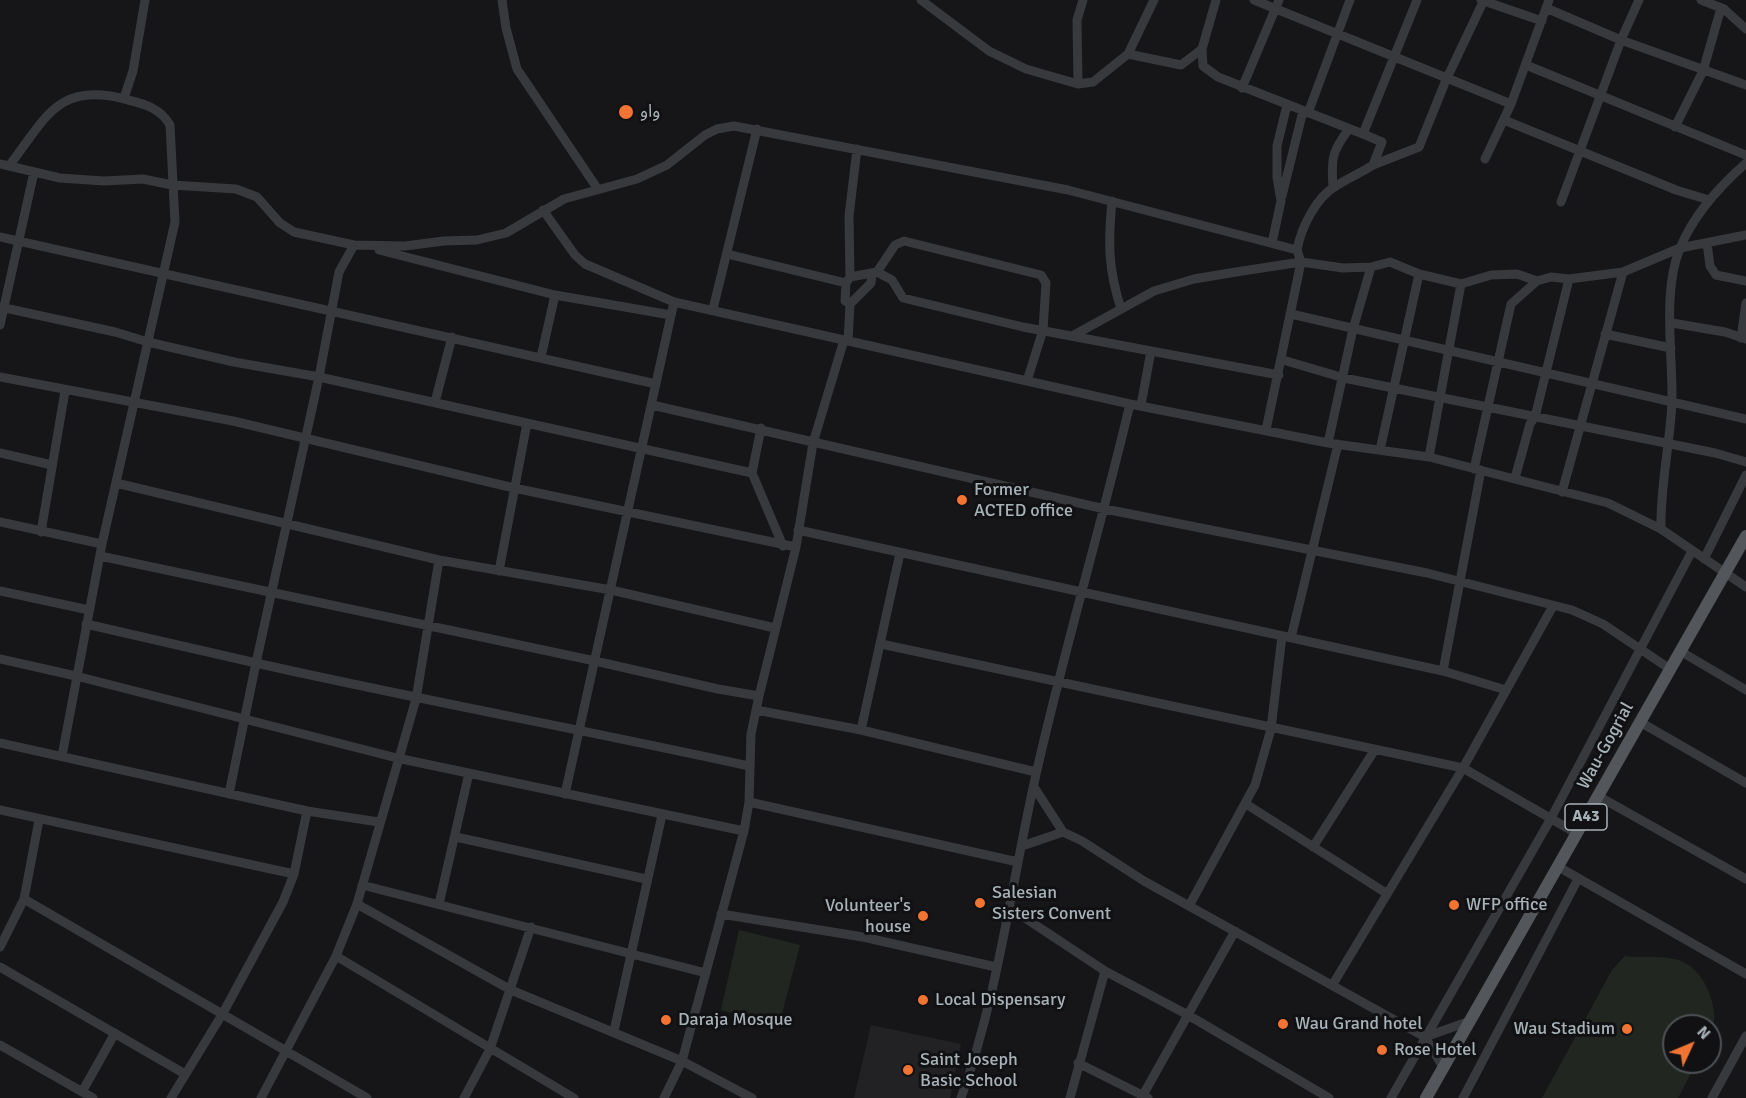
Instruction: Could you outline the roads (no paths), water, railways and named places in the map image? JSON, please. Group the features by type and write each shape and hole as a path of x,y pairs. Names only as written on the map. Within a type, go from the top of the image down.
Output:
{"main road":[{"name":"Wau-Gogrial","path":"1426,1098 1746,536"}],"street":[{"path":"124,98 133,71 145,0"},
{"path":"502,0 506,28 517,69 597,188"},
{"path":"921,0 989,51 1026,69 1078,84 1093,82 1128,54 1154,0"},
{"path":"1078,84 1075,56 1077,20 1083,0"},
{"path":"1216,0 1202,49 1203,66 1218,77 1242,88 1382,142 1373,165"},
{"path":"1254,0 1278,4 1337,34 1394,55 1446,80 1511,104"},
{"path":"1272,243 1281,201 1306,112 1350,0"},
{"path":"1363,134 1417,0"},
{"path":"1266,430 1301,262 1297,250 1300,233 1318,205 1333,187 1373,165 1419,147 1446,80 1483,0 1542,21"},
{"path":"1561,201 1621,40 1639,0"},
{"path":"1701,0 1722,6 1745,25"},
{"path":"1242,88 1278,4"},
{"path":"1485,159 1511,104 1547,4 1621,40 1746,85"},
{"path":"1675,127 1703,70 1722,6"},
{"path":"1128,54 1181,65 1202,49"},
{"path":"1526,65 1602,94 1675,127 1746,155"},
{"path":"62,756 102,544 133,403 165,275 175,222 172,185 170,125 153,108 124,98 81,93 63,101 4,165 60,178 104,181 143,179 172,185 245,190 257,197 280,223 294,232 354,245 405,246 444,240 477,240 506,233 543,210 597,188 637,179 667,165 717,129 734,126 857,148 1112,201 1297,250"},
{"path":"1281,201 1277,177 1277,146 1287,105"},
{"path":"1504,120 1676,190 1709,200"},
{"path":"713,309 756,129"},
{"path":"1333,187 1331,162 1335,147 1348,129"},
{"path":"850,304 845,301 848,280 849,216 857,148"},
{"path":"1661,529 1660,494 1669,444 1672,400 1671,296 1680,248 1709,200 1746,163"},
{"path":"0,325 34,172"},
{"path":"1112,201 1107,246 1114,287 1121,309"},
{"path":"543,210 574,255 585,264 674,302 1130,404 1333,443 1429,458 1515,478 1608,503 1661,529 1746,587"},
{"path":"1443,671 1487,408 1511,304 1537,281 1551,277 1569,279 1623,272 1680,248 1746,236"},
{"path":"0,237 656,384"},
{"path":"664,1098 682,1061 744,831 749,802 756,710 796,547 813,443 846,341 850,304 871,283 874,273 895,245 903,241 1037,273 1044,278 1046,283 1043,330 1027,381"},
{"path":"1707,243 1712,272 1720,276 1746,281"},
{"path":"229,794 285,523 319,377 339,273 354,245"},
{"path":"366,246 555,295 671,315"},
{"path":"727,254 848,280 874,273 892,280 903,298 1043,330 1279,375"},
{"path":"1074,335 1154,291 1194,279 1301,262 1343,268 1371,267 1390,262 1419,274 1461,284 1491,275 1517,274 1537,281"},
{"path":"1189,906 1255,785 1271,729 1286,637 1312,552 1353,329 1371,267"},
{"path":"1562,492 1594,384 1605,334 1623,272"},
{"path":"1380,450 1419,274"},
{"path":"1515,478 1530,424 1535,417 1569,279"},
{"path":"1429,458 1461,284"},
{"path":"541,357 555,295"},
{"path":"565,794 674,302"},
{"path":"1672,323 1725,332 1743,339 1746,303"},
{"path":"2,308 115,332 234,362 319,377 752,473"},
{"path":"1291,314 1449,352 1672,400 1746,419"},
{"path":"1605,334 1671,348"},
{"path":"435,402 452,337"},
{"path":"1141,405 1151,351"},
{"path":"1282,360 1344,378 1581,425 1746,462"},
{"path":"0,377 233,421 627,514 796,547"},
{"path":"41,532 65,391"},
{"path":"961,1098 977,1053 1010,908 1036,772 1130,404"},
{"path":"652,405 761,428 813,443 1105,509 1459,582 1553,606 1585,615 1670,669"},
{"path":"499,571 527,423"},
{"path":"761,428 752,473 783,546"},
{"path":"0,453 52,465"},
{"path":"1704,559 1746,475"},
{"path":"116,483 439,560 611,590 775,628"},
{"path":"0,522 102,544"},
{"path":"798,530 1443,671 1506,690"},
{"path":"1391,1098 1550,820 1692,551"},
{"path":"861,730 882,644 900,553"},
{"path":"100,556 759,696"},
{"path":"261,1098 336,956 357,904 397,758 416,699 439,560"},
{"path":"0,591 89,610"},
{"path":"1333,984 1463,768 1553,606"},
{"path":"86,624 416,699 578,729 750,766"},
{"path":"882,644 1374,751 1463,768 1550,820 1576,832"},
{"path":"1680,651 1746,690"},
{"path":"0,659 76,676 397,758 744,831"},
{"path":"756,710 861,730 1036,772"},
{"path":"1640,722 1746,783"},
{"path":"0,743 307,811 379,822"},
{"path":"1313,847 1374,751"},
{"path":"439,904 470,773"},
{"path":"1034,787 1063,832 1082,841 1189,906 1425,1037 1443,1069"},
{"path":"1598,796 1746,879"},
{"path":"749,802 1018,862"},
{"path":"1246,804 1386,893"},
{"path":"0,810 294,874"},
{"path":"171,1098 223,1013 283,902 294,874 307,811"},
{"path":"614,1031 633,954 646,879 662,815"},
{"path":"0,946 24,898 39,820"},
{"path":"1022,846 1063,832"},
{"path":"456,837 646,879"},
{"path":"1557,867 1746,974"},
{"path":"1463,1098 1578,879"},
{"path":"362,885 706,973"},
{"path":"24,898 367,1098"},
{"path":"357,904 511,990 682,1061 752,1098"},
{"path":"1010,908 1105,971 1188,1015 1329,1098"},
{"path":"721,914 863,937 996,967"},
{"path":"464,1098 490,1049 531,927"},
{"path":"1078,1063 1146,1096 1235,931"},
{"path":"336,956 574,1098"},
{"path":"0,967 185,1074"},
{"path":"1070,1098 1105,971"},
{"path":"1425,1037 1470,1021"},
{"path":"82,1092 115,1033"},
{"path":"1712,1098 1743,1048 1746,1036"},
{"path":"0,1045 93,1098"}],"place":[{"name":"واو","path":"626,112"},
{"name":"Former ACTED office","path":"962,500"},
{"name":"Salesian Sisters Convent","path":"980,903"},
{"name":"WFP office","path":"1454,905"},
{"name":"Volunteer's house","path":"923,916"},
{"name":"Local Dispensary","path":"923,1000"},
{"name":"Daraja Mosque","path":"666,1020"},
{"name":"Wau Grand hotel","path":"1283,1024"},
{"name":"Wau Stadium","path":"1627,1029"},
{"name":"Rose Hotel","path":"1382,1050"},
{"name":"Saint Joseph Basic School","path":"908,1070"}]}
